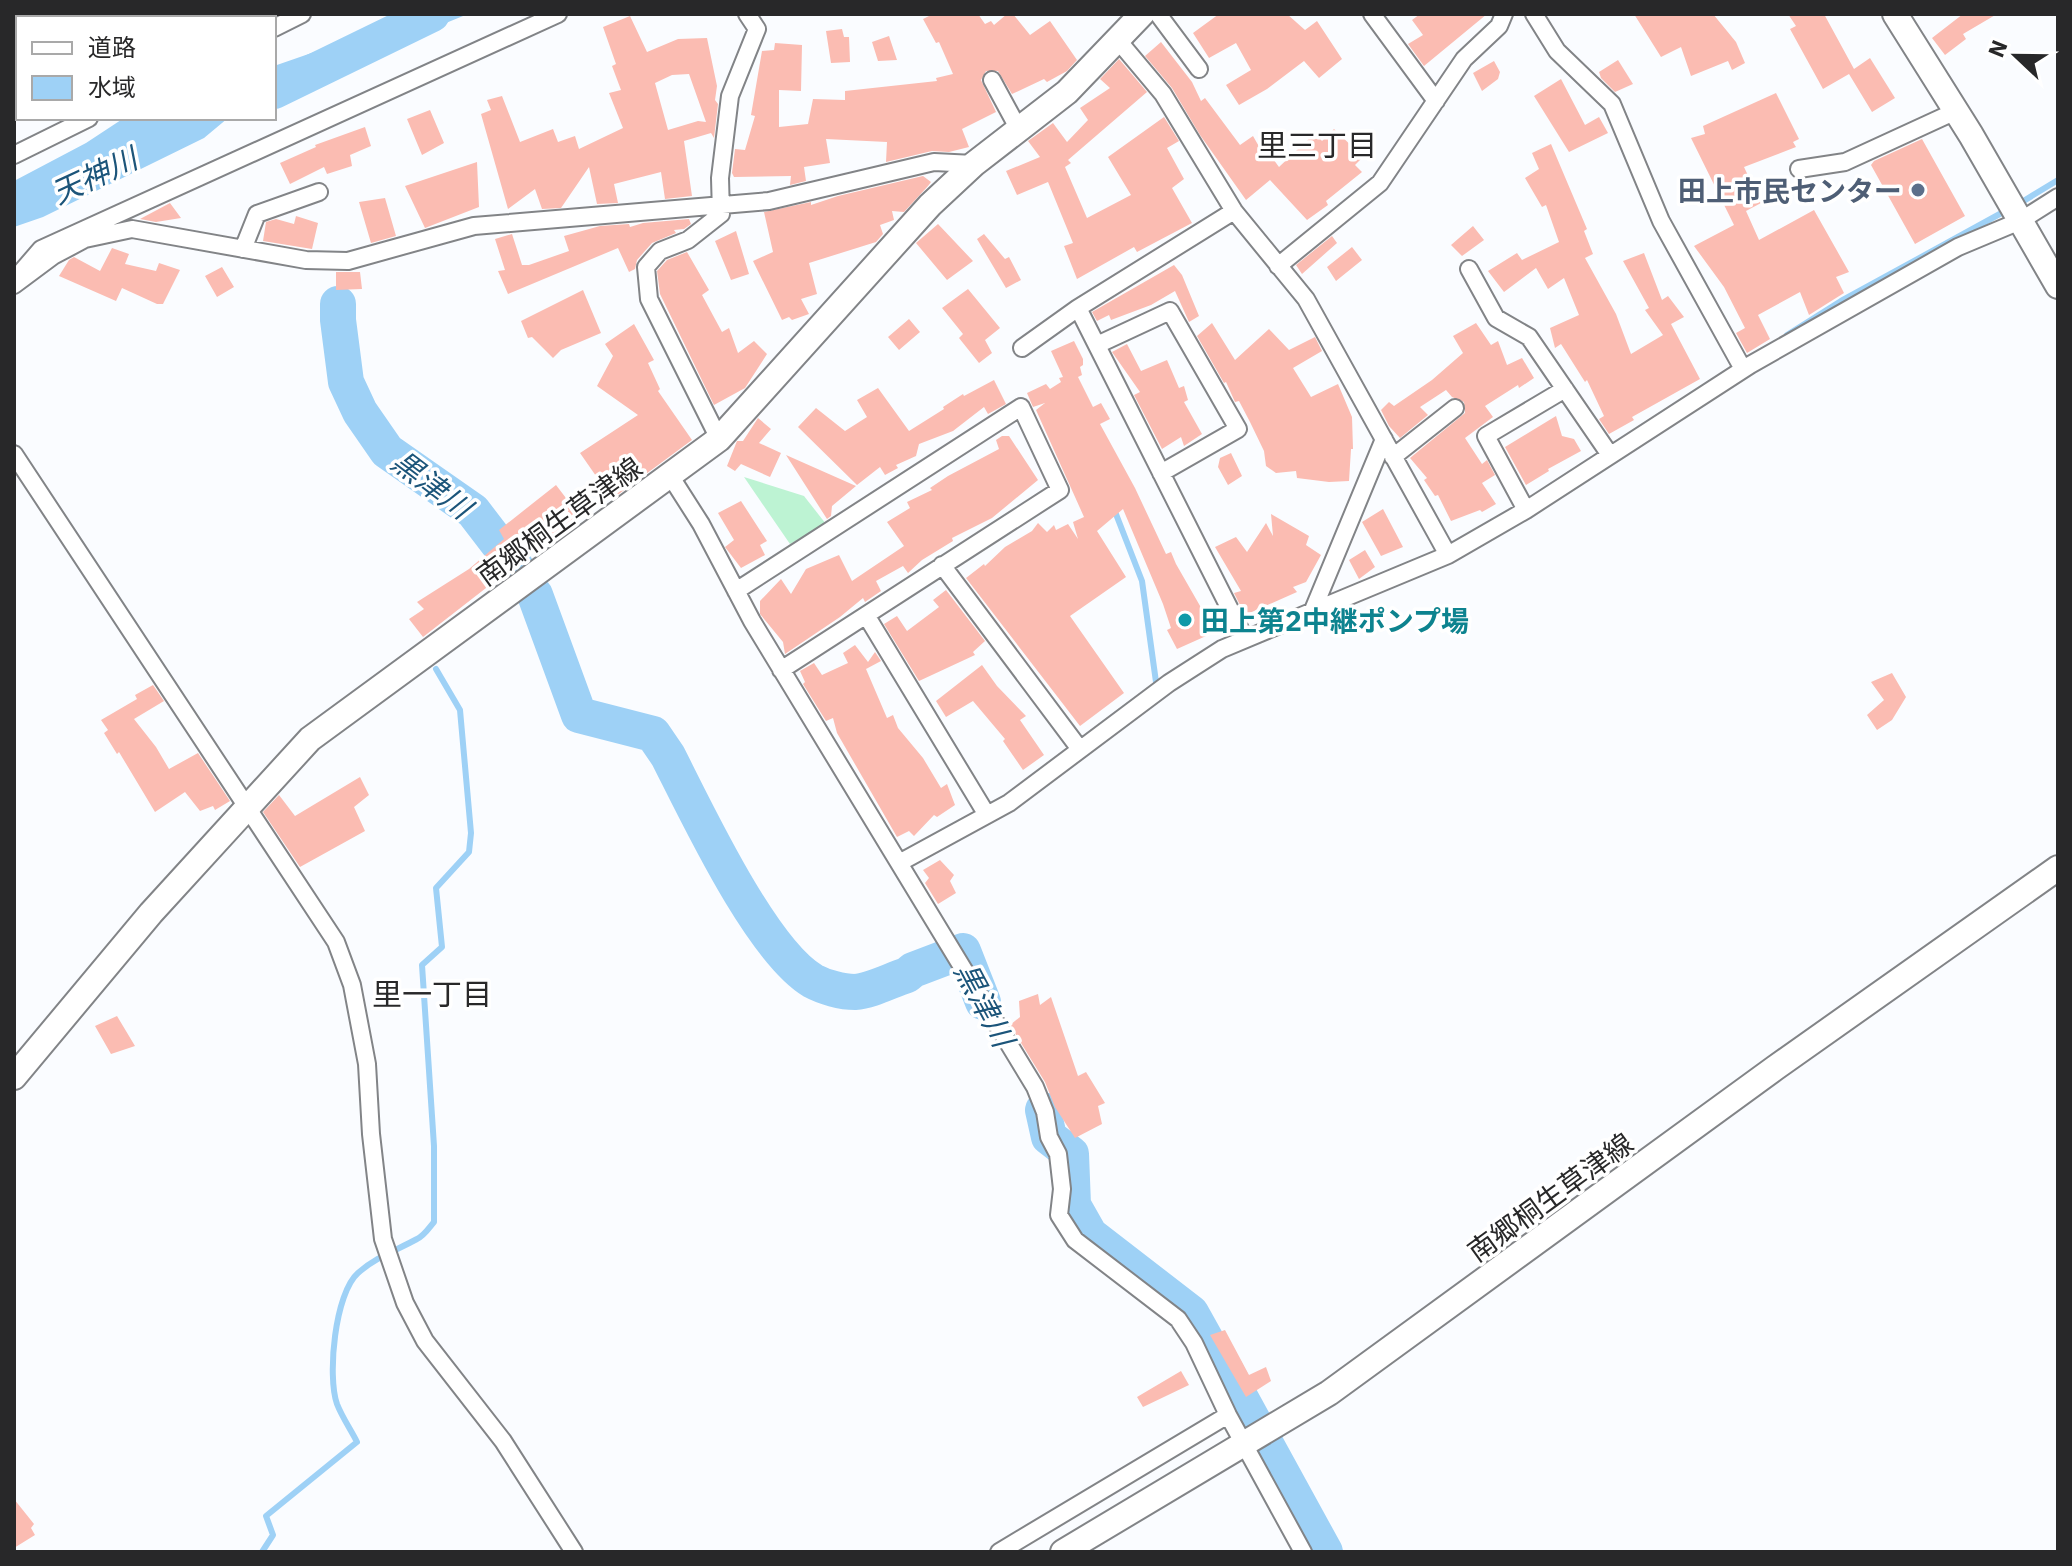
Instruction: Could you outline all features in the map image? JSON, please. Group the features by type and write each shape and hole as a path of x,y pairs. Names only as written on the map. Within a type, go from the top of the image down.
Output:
{"main road":[{"path":"1895,14 1956,111 2058,286"},
{"name":"南郷桐生草津線","path":"14,1077 151,913 310,739 719,439 930,205 974,164 1067,92 1116,38 1141,16"},
{"name":"南郷桐生草津線","path":"1063,1552 1329,1393 1788,1059 2058,868"}],"street":[{"path":"276,27 302,14"},
{"path":"18,280 22,269 41,249 558,14"},
{"path":"719,439 649,299 646,267 660,251 688,240 721,214 719,204 730,96 757,29 747,14"},
{"path":"1372,14 1436,101"},
{"path":"1278,266 1380,183 1464,59 1499,26 1504,14"},
{"path":"1534,14 1557,51 1612,104 1661,221 1743,369"},
{"path":"1141,16 1199,69"},
{"path":"1116,38 1163,94 1234,211 1306,299 1448,555"},
{"path":"992,80 1018,128"},
{"path":"1799,169 1845,162 1956,111"},
{"path":"14,155 85,120"},
{"path":"18,280 85,239 132,229 306,260 348,261 474,226 769,201 934,162 974,164"},
{"path":"243,249 257,214 319,192"},
{"path":"899,863 1009,803 1079,748 1222,649 1448,555 1526,510 1743,369 1958,247 2020,221 2058,197"},
{"path":"1022,348 1078,308 1234,211"},
{"path":"1469,269 1496,318 1529,337 1610,455"},
{"path":"1078,308 1245,639"},
{"path":"1097,345 1170,311 1238,429 1161,473"},
{"path":"1526,510 1486,436 1565,389"},
{"path":"736,591 1021,407 1060,490 781,670"},
{"path":"1393,457 1455,408"},
{"path":"1313,610 1384,439"},
{"path":"14,454 336,942 352,985 367,1064 383,1239 405,1303 425,1341 503,1441 574,1552"},
{"path":"671,477 701,524 781,670 1035,1087 1045,1112 1049,1137 1058,1154 1062,1189 1059,1215 1075,1240 1178,1319 1194,1343 1228,1415 1303,1552"},
{"path":"942,565 1079,748"},
{"path":"866,615 987,815"},
{"path":"999,1552 1228,1415"}],"green space":[{"path":"744,477 804,496 826,524 790,544"}],"water":[{"path":"424,14 468,14 382,49 297,68 276,82 276,65"},
{"path":"121,120 226,120 204,138 43,217 14,227 14,181 86,143"}],"building":[{"path":"933,14 978,14 985,24 991,21 994,25 1007,14 1013,14 1030,35 1050,21 1077,60 1067,71 1047,82 1044,79 1012,94 998,71 986,71 981,80 996,112 962,129 969,147 949,152 932,151 886,162 887,142 826,139 830,163 804,167 806,181 790,185 791,176 734,177 735,149 745,150 755,116 751,115 762,51 774,50 775,43 802,45 801,91 779,90 779,127 808,124 813,99 845,100 845,91 937,81 936,78 953,74 939,42 936,43 923,19"},
{"path":"1219,14 1287,14 1305,30 1317,21 1342,59 1319,78 1304,61 1267,89 1239,105 1226,85 1251,70 1236,43 1209,58 1193,33"},
{"path":"1420,14 1487,14 1424,66 1408,44 1423,35 1412,20"},
{"path":"1634,14 1713,14 1736,42 1745,63 1732,70 1728,61 1691,76 1681,47 1661,57"},
{"path":"1788,14 1824,14 1854,69 1870,58 1895,98 1872,112 1849,74 1823,89 1790,29 1796,26"},
{"path":"1963,14 1997,14 1963,34 1966,39 1945,55 1932,38"},
{"path":"630,16 647,52 678,39 707,38 718,104 714,138 711,133 684,141 692,196 665,199 661,172 614,184 618,203 597,204 589,167 561,208 542,209 535,189 508,209 481,114 491,110 487,100 502,96 520,142 553,129 558,142 575,136 579,149 623,128 609,93 621,90 603,27","holes":["689,74 706,122 698,121 668,130 655,83 672,75"]},
{"path":"842,29 844,37 849,37 850,62 831,63 826,31"},
{"path":"889,36 897,60 878,61 872,42"},
{"path":"1161,42 1192,82 1201,101 1205,98 1240,145 1253,136 1261,150 1265,148 1279,167 1315,133 1322,141 1334,129 1363,157 1355,165 1362,172 1326,201 1328,205 1307,220 1270,180 1246,200 1200,135 1172,88 1145,56"},
{"path":"1119,59 1147,92 1068,160 1071,163 1065,167 1087,218 1131,195 1108,157 1164,117 1179,141 1167,148 1184,179 1172,188 1192,223 1137,252 1134,247 1077,279 1064,246 1073,243 1048,182 1017,195 1006,171 1040,157 1028,141 1053,123 1067,142 1088,120 1080,108 1110,88 1100,79"},
{"path":"1618,60 1633,84 1615,92 1599,72"},
{"path":"1494,61 1500,72 1498,79 1482,91 1473,73"},
{"path":"1561,79 1585,125 1599,117 1608,133 1569,152 1534,96"},
{"path":"1776,93 1799,139 1793,142 1796,147 1744,167 1761,203 1746,211 1759,240 1814,210 1849,272 1836,277 1844,293 1809,315 1800,292 1758,315 1770,339 1747,353 1736,333 1745,328 1724,287 1694,246 1734,225 1691,138 1705,134 1703,126"},
{"path":"430,110 444,143 422,155 407,119"},
{"path":"365,127 371,146 350,155 352,166 327,174 324,167 290,184 280,163 315,145"},
{"name":"田上市民センター","path":"1922,139 1965,216 1915,244 1871,165"},
{"path":"1551,144 1587,229 1584,231 1593,254 1585,258 1616,314 1631,354 1663,335 1645,310 1649,308 1623,261 1644,253 1662,300 1668,296 1684,317 1671,324 1700,379 1632,417 1634,420 1609,434 1599,419 1604,416 1587,380 1585,382 1561,344 1555,348 1550,328 1579,315 1564,278 1548,289 1536,268 1504,292 1488,271 1517,253 1522,260 1559,242 1546,205 1542,207 1525,178 1539,169 1532,153"},
{"path":"477,162 479,207 425,228 405,186"},
{"path":"923,176 931,182 904,212 892,211 894,220 880,225 883,234 876,242 809,263 817,294 801,299 809,314 782,320 753,261 773,252 764,212 811,202 811,205"},
{"path":"385,198 396,236 371,243 359,202"},
{"path":"170,203 181,218 156,222 140,219"},
{"path":"296,216 318,223 312,249 263,241 266,222 276,219 294,224"},
{"path":"689,219 691,224 684,229 674,230 676,233 652,243 637,260 635,269 629,272 618,248 508,294 498,271 505,270 495,239 512,234 522,265 529,265 569,251 564,236 600,226 629,224 630,227"},
{"path":"938,224 973,261 947,280 916,243"},
{"path":"1473,226 1484,240 1462,256 1451,245"},
{"path":"736,231 749,274 731,280 715,241"},
{"path":"984,234 1005,259 1009,257 1021,280 1006,288 977,239"},
{"path":"1332,236 1337,243 1302,274 1296,265"},
{"path":"1352,247 1362,260 1336,281 1327,267"},
{"path":"112,248 129,254 125,264 156,271 159,263 180,270 163,304 122,288 116,301 59,276 74,257 100,271"},
{"path":"687,252 709,290 702,295 722,332 729,328 738,353 754,341 767,354 745,388 714,405 660,294 657,271 667,260"},
{"path":"1174,265 1182,275 1199,316 1189,322 1175,291 1151,305 1111,320 1109,315 1097,321 1092,312"},
{"path":"222,267 234,287 217,297 205,276"},
{"path":"336,272 360,272 362,289 336,290"},
{"path":"968,289 1000,328 985,340 992,353 979,363 959,338 963,334 942,308"},
{"path":"583,290 601,333 561,350 553,358 532,337 528,338 521,321"},
{"path":"909,319 920,332 899,350 888,337"},
{"path":"1212,323 1235,360 1269,329 1289,350 1315,337 1322,351 1293,368 1311,397 1338,384 1352,417 1353,449 1349,481 1297,478 1296,471 1276,473 1266,466 1264,451 1239,401 1235,402 1197,336"},
{"path":"1476,323 1491,345 1498,341 1507,365 1522,358 1534,378 1485,406 1493,417 1465,438 1482,464 1487,460 1495,475 1482,483 1496,504 1482,512 1480,510 1451,521 1438,495 1435,496 1424,480 1427,478 1410,458 1465,413 1464,402 1452,397 1446,390 1420,407 1428,415 1400,438 1381,410 1389,402 1394,406 1432,380 1463,353 1453,336"},
{"path":"634,324 654,360 648,363 660,389 658,391 692,440 612,499 580,453 638,415 597,386 613,356 605,344"},
{"path":"1074,341 1083,359 1080,367 1082,375 1078,377 1093,407 1101,403 1110,419 1100,424 1166,554 1171,552 1215,632 1177,649 1167,630 1171,628 1163,604 1123,509 1097,531 1126,577 1070,616 1124,693 1080,726 966,578 985,566 1005,547 1032,531 1038,523 1047,532 1054,525 1056,530 1068,524 1078,539 1073,522 1084,517 1036,410 1045,403 1033,407 1027,393 1046,384 1050,389 1061,382 1059,378 1063,377 1051,351"},
{"path":"1127,344 1141,371 1167,360 1179,388 1184,386 1188,400 1184,402 1202,434 1184,446 1181,437 1162,449 1134,395 1140,392 1112,352"},
{"path":"994,380 1006,404 988,414 984,407 953,431 919,444 916,456 896,465 898,468 885,475 880,467 857,485 798,427 816,408 845,431 867,417 857,400 878,388 909,431 963,394"},
{"path":"1556,416 1562,436 1574,439 1581,451 1526,485 1505,447"},
{"path":"758,418 771,429 759,443 781,453 770,477 741,464 735,471 727,466 737,441 743,441"},
{"path":"1009,436 1038,480 992,518 952,538 953,541 922,560 908,573 903,566 876,581 881,591 865,602 863,598 785,654 783,642 760,614 760,601 781,579 791,594 806,569 839,555 852,581 904,546 887,522 910,508 907,502 999,449 996,440"},
{"path":"1231,453 1242,476 1228,485 1218,467 1220,458"},
{"path":"786,455 856,486 832,506 831,516 827,519"},
{"path":"556,485 579,515 517,560 513,553 489,573 495,581 423,637 409,619 424,609 417,602 469,569 504,539 499,530"},
{"path":"741,501 767,541 760,545 765,555 741,568 725,547 734,540 718,513"},
{"path":"1383,509 1403,547 1381,556 1362,522"},
{"path":"1271,514 1309,536 1306,545 1321,555 1306,582 1293,587 1297,592 1245,615 1234,593 1241,591 1215,547 1236,537 1247,552 1266,523 1273,536"},
{"path":"1365,550 1375,567 1359,579 1349,560"},
{"path":"946,590 985,641 973,652 975,655 919,681 884,624 897,616 907,631 939,607 933,600"},
{"path":"855,645 868,662 875,652 881,661 866,669 887,718 893,715 898,728 923,758 941,788 947,784 955,805 937,817 934,815 914,836 909,831 897,837 837,733 833,718 826,721 803,684 800,671 814,663 822,675 848,663 843,653"},
{"path":"982,665 1026,716 1020,720 1044,755 1023,770 1003,741 1005,739 973,701 946,717 936,701"},
{"path":"1892,673 1906,697 1892,720 1877,730 1867,715 1884,700 1871,682"},
{"path":"153,685 164,701 134,719 169,769 198,753 230,801 215,810 213,806 200,811 185,792 155,812 104,733 108,730 101,720 137,699 135,695"},
{"path":"360,777 369,795 354,807 365,831 300,867 263,812 279,795 295,816"},
{"path":"940,860 954,875 950,881 956,893 938,904 925,883 929,878 923,870"},
{"path":"1038,994 1040,1005 1051,997 1078,1076 1086,1072 1105,1103 1098,1106 1102,1124 1075,1138 1010,1025 1020,1017 1019,1001"},
{"path":"117,1016 135,1046 111,1054 95,1026"},
{"path":"1225,1330 1249,1375 1266,1367 1271,1381 1246,1397 1210,1335"},
{"path":"1181,1371 1189,1385 1143,1407 1137,1397"},
{"path":"14,1499 34,1524 31,1528 35,1535 14,1548"}],"waterway":[{"name":"天神川","path":"276,90 432,14"},
{"path":"2017,205 2058,180"},
{"path":"1787,335 1841,301 2007,210"},
{"name":"黒津川","path":"338,304 346,382 360,412 387,451 473,511 516,567"},
{"path":"1114,509 1142,581 1156,682"},
{"name":"黒津川","path":"535,595 579,715 653,734 668,756 732,878 772,941 793,965 817,983 855,992 868,990 963,951 983,1002"},
{"path":"262,1552 273,1535 266,1516 357,1442 337,1404 333,1375 335,1336 350,1283 372,1262 420,1238 434,1222 434,1146 422,965 442,947 436,888 469,852 471,833 460,710 436,669"},
{"name":"黒津川","path":"1043,1110 1049,1137 1071,1154 1073,1205 1090,1235 1191,1313 1325,1552"}],"place":[{"name":"田上市民センター","path":"1918,190"},
{"name":"田上第2中継ポンプ場","path":"1185,620"}],"district":[{"name":"里三丁目","path":"1317,144"},
{"name":"里一丁目","path":"432,993"}]}
